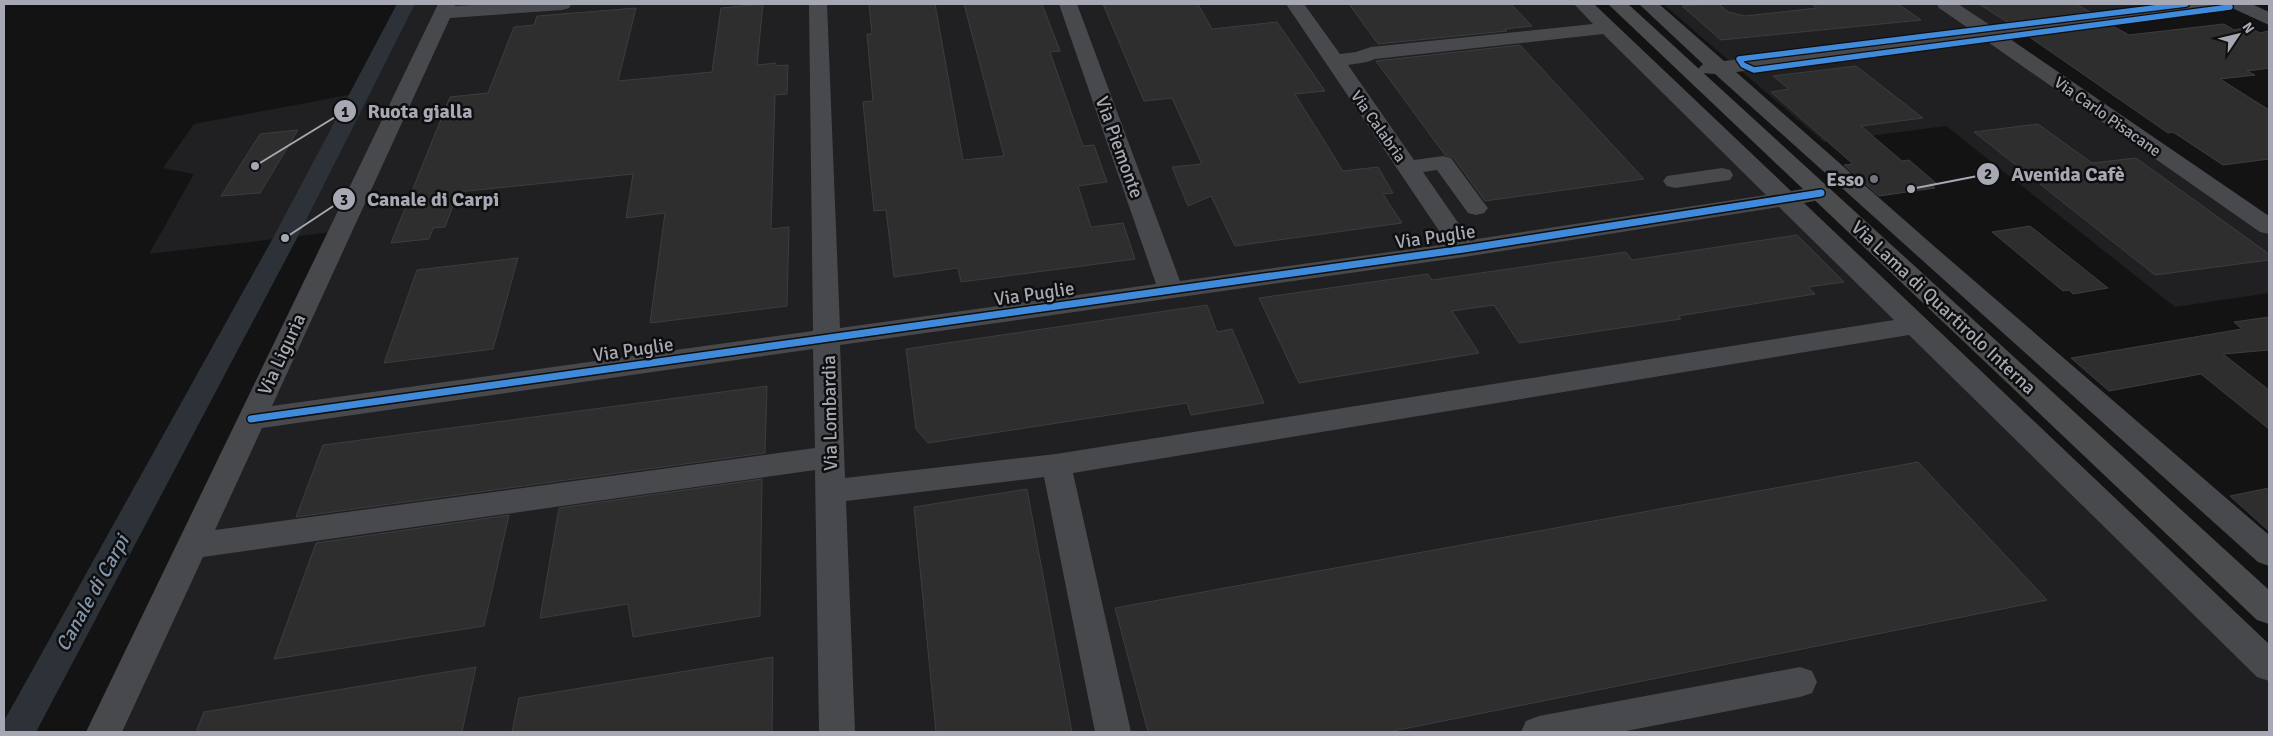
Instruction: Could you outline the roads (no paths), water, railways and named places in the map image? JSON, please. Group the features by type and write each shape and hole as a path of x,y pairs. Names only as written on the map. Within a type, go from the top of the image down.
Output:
{"main road":[{"name":"Via Lama di Quartirolo Interna","path":"1617,4 2266,604"}],"street":[{"path":"444,8 562,4"},
{"name":"Via Lombardia","path":"818,4 837,732"},
{"name":"Via Piemonte","path":"1068,4 1171,290"},
{"name":"Via Calabria","path":"1295,4 1464,249"},
{"path":"1583,4 2269,666"},
{"path":"1648,4 1721,67 1926,252 2269,553"},
{"name":"Via Carlo Pisacane","path":"1946,4 2269,227"},
{"path":"1689,71 2226,4"},
{"path":"2238,4 2269,20"},
{"name":"Via Liguria","path":"104,732 444,8"},
{"path":"1334,61 1360,58 1371,53 1609,28"},
{"path":"1408,167 1443,163 1476,208"},
{"path":"1704,211 1674,181 1722,175"},
{"name":"Via Puglie","path":"251,419 1464,249 1821,193"},
{"path":"1918,284 1926,252"},
{"path":"831,491 1056,466 1915,325"},
{"path":"191,546 829,457"},
{"path":"1056,466 1113,732"},
{"path":"1539,732 1800,682"}],"waterway":[{"name":"Canale di Carpi","path":"17,732 285,238 406,4"}],"place":[{"name":"Ruota gialla","path":"255,166"},
{"name":"Esso","path":"1874,179"},
{"name":"Avenida Cafè","path":"1911,189"},
{"name":"Canale di Carpi","path":"285,238"}]}
